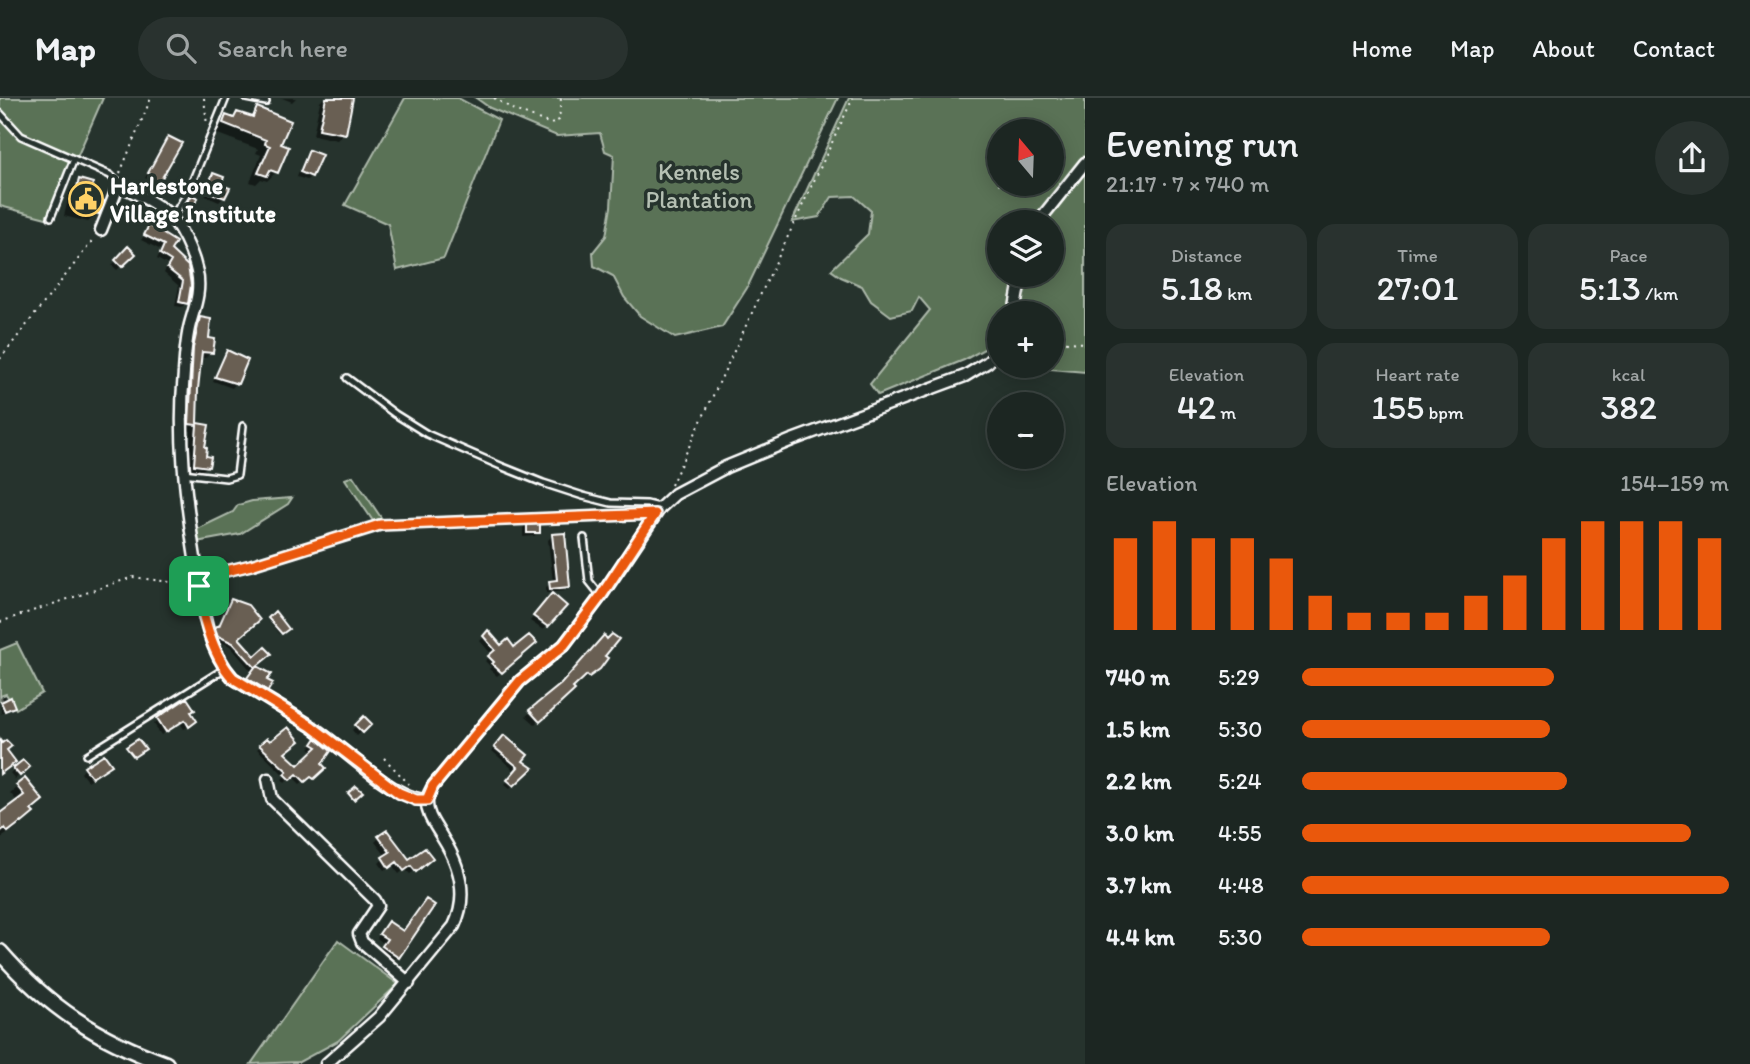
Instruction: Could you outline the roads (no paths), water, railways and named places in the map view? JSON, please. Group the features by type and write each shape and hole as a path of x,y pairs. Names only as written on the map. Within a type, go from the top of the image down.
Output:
{"street":[{"path":"1048,210 1085,163"},
{"path":"101,230 119,184 162,209 172,218 197,270 199,291 187,339 181,397 183,473 199,586 209,632 224,669 233,678 328,738 399,793 422,800 456,864 462,887 462,909 454,926 379,1017 326,1064"},
{"path":"422,800 520,681 564,645 601,596 657,511 675,494 726,467 965,376 987,363"},
{"path":"268,779 272,799 375,900 378,906 359,934 362,942 409,983"},
{"path":"0,952 35,990 79,1024 142,1059 166,1064"}],"lane":[{"path":"172,218 188,192 226,98"},
{"path":"246,98 266,102"},
{"path":"0,113 21,136 110,175 119,184"},
{"path":"51,217 74,159"},
{"path":"347,378 426,434 543,483 601,500 647,504 657,511"},
{"path":"183,473 226,478 237,475 243,426"},
{"path":"584,538 589,581 601,596"},
{"path":"87,755 224,669"}],"place":[{"name":"Harlestone Village Institute","path":"86,199"}],"park label":[{"name":"Kennels Plantation","path":"699,185"}]}
